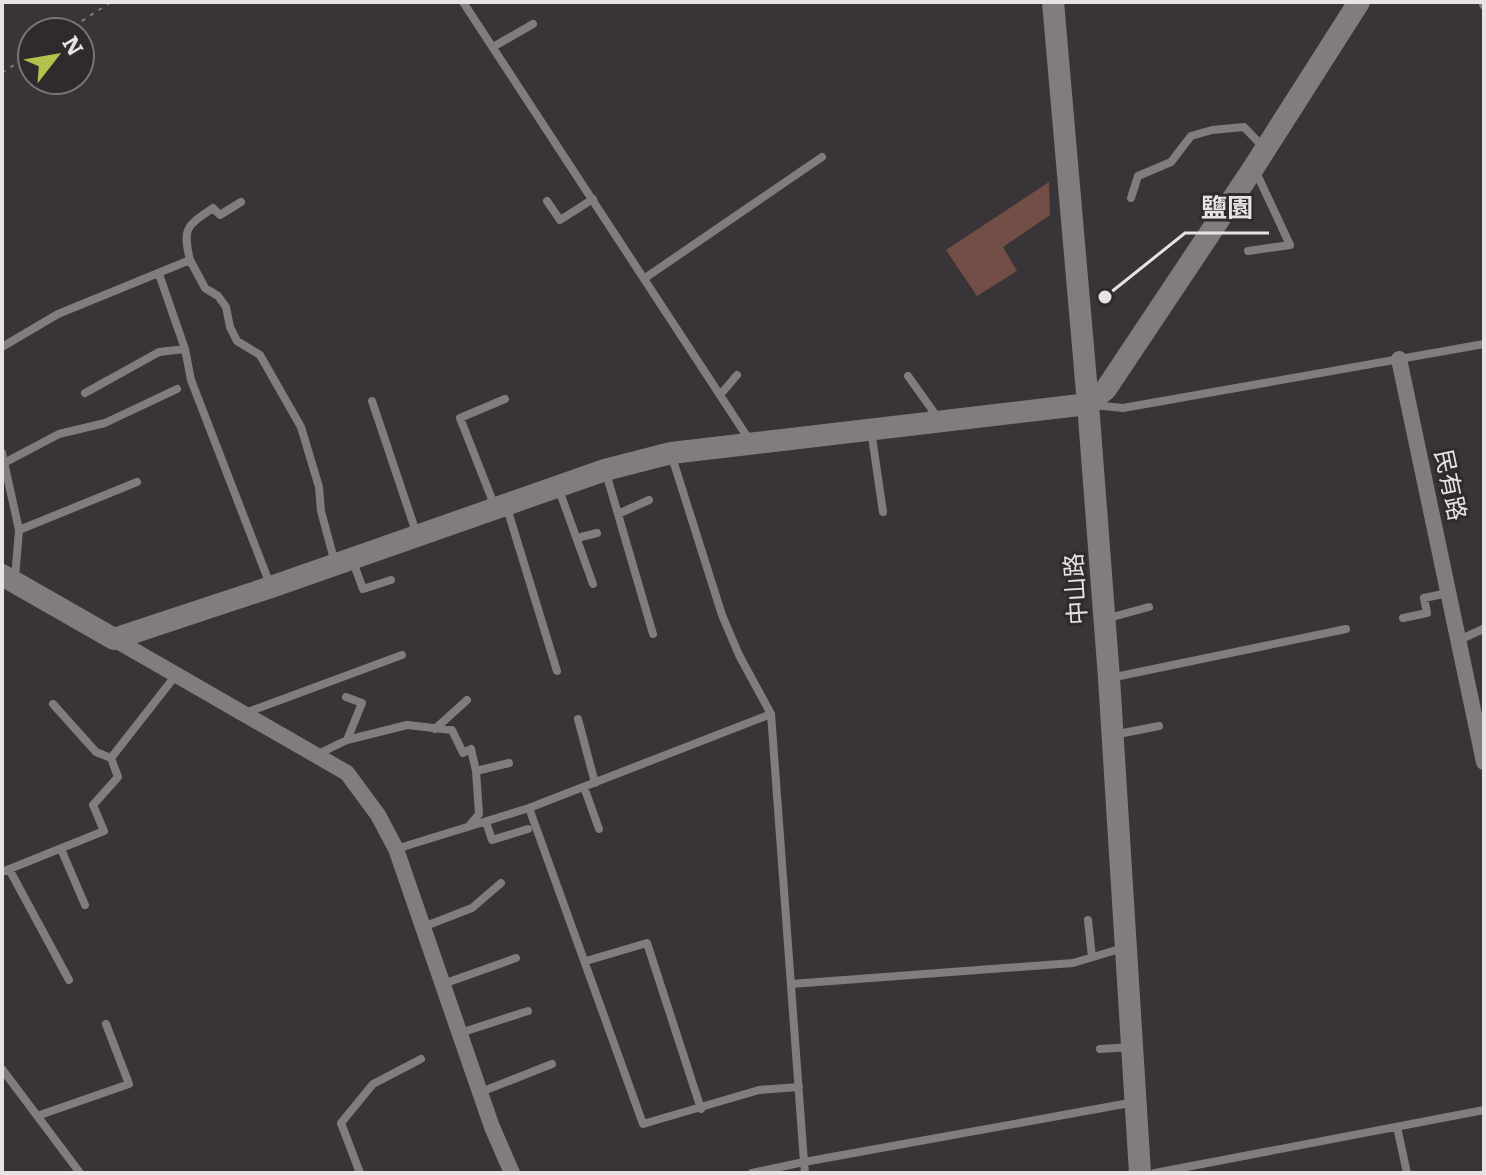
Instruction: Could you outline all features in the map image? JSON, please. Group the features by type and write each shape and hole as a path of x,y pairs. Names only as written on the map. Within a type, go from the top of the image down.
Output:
{"street":[{"name":"中山路","path":"1053,2 1109,678 1140,1173"},
{"path":"114,639 605,470 671,453 1088,404 1106,389 1260,158 1359,2"},
{"name":"民有路","path":"1399,359 1484,762"},
{"path":"8,578 347,773 378,815 396,849 480,1092 512,1173"}],"lane":[{"path":"463,2 750,442"},
{"path":"493,47 533,24"},
{"path":"1131,198 1138,176 1171,162 1191,136 1244,127 1260,158 1290,245 1248,251"},
{"path":"645,278 822,157"},
{"path":"547,201 560,220 593,199"},
{"path":"241,202 220,215 213,208 190,224 185,239 190,260 205,288 218,296 226,307 237,341 260,355 301,427 319,487 321,511 344,561 363,589 391,580"},
{"path":"2,347 58,314 190,260"},
{"path":"159,274 185,349 191,380 271,587"},
{"path":"1088,404 1123,408 1484,344"},
{"path":"85,393 159,352 185,349"},
{"path":"720,395 737,375"},
{"path":"908,376 940,422"},
{"path":"8,578 19,530 3,458 59,434 105,423 177,389"},
{"path":"505,399 460,418 500,506 557,671"},
{"path":"372,401 418,536"},
{"path":"871,429 883,512"},
{"path":"671,453 722,615 739,655 771,714 805,1173"},
{"path":"605,470 653,634"},
{"path":"19,530 137,482"},
{"path":"558,486 593,584"},
{"path":"618,514 649,500"},
{"path":"577,538 597,533"},
{"path":"1403,618 1427,613 1424,598 1449,593"},
{"path":"1104,619 1149,607"},
{"path":"1109,678 1346,629"},
{"path":"1459,641 1483,629"},
{"path":"245,713 402,655"},
{"path":"111,758 177,675"},
{"path":"346,697 362,703 347,740"},
{"path":"435,729 467,700"},
{"path":"53,704 96,752 111,758 118,777 93,805 104,831 6,871 69,980"},
{"path":"396,849 529,808 771,714"},
{"path":"578,719 595,783"},
{"path":"315,755 347,740 407,725 452,730 463,753 471,749 476,771 479,814 468,827"},
{"path":"1112,735 1159,726"},
{"path":"476,771 509,763"},
{"path":"584,787 599,829"},
{"path":"529,808 643,1124 759,1090 799,1087"},
{"path":"486,822 492,840 528,829"},
{"path":"61,849 85,905"},
{"path":"423,927 472,908 501,883"},
{"path":"1088,920 1092,957"},
{"path":"586,961 647,943 701,1109"},
{"path":"791,984 1073,963 1126,947"},
{"path":"442,984 516,958"},
{"path":"460,1033 528,1011"},
{"path":"37,1116 129,1084 106,1024"},
{"path":"1100,1049 1133,1047"},
{"path":"360,1173 341,1123 373,1084 421,1059"},
{"path":"480,1092 552,1064"},
{"path":"2,1069 80,1173"},
{"path":"752,1173 1136,1102"},
{"path":"1155,1173 1484,1110"},
{"path":"1397,1127 1407,1173"}],"path":[{"path":"90,16 111,2"}],"shaded area":[{"path":"1049,182 1050,215 1003,247 1017,271 977,296 946,250"}],"place":[{"name":"鹽園","path":"1105,297"}]}
